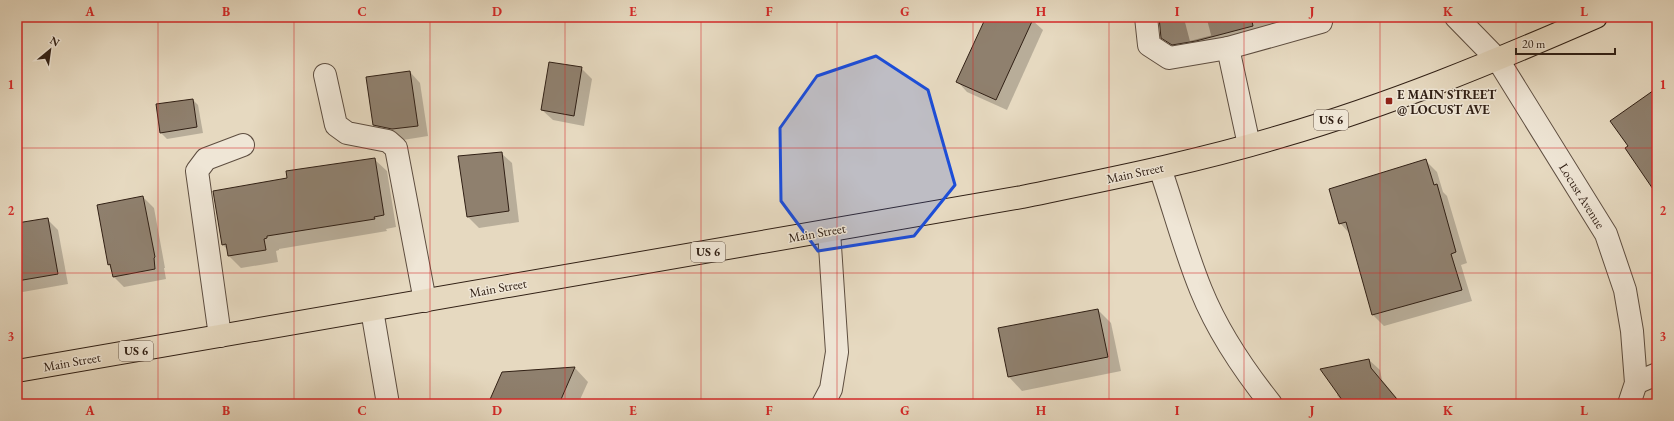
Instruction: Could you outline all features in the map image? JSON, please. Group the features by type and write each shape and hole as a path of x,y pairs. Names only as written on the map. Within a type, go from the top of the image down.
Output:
{"main road":[{"name":"Main Street","path":"17,371 1022,197 1160,168 1282,136 1389,101 1498,60 1596,17"}],"street":[{"path":"1146,17 1149,45 1169,58 1202,46 1228,48 1287,25 1321,22 1322,17"},
{"name":"Locust Avenue","path":"1456,17 1498,60 1606,234 1625,290 1632,331 1636,383 1629,404"},
{"path":"1228,48 1249,145"},
{"path":"325,75 336,125 347,133 388,140 396,148 425,301"},
{"path":"220,336 197,171 206,159 243,145"},
{"path":"1160,168 1201,290 1222,334 1246,372 1271,404"},
{"path":"824,404 831,389 837,352 829,231"},
{"path":"372,310 388,404"},
{"path":"1636,383 1657,374"}],"highlighted area":[{"path":"876,56 928,90 955,185 914,236 818,251 781,201 780,128 817,76"}],"building":[{"path":"986,17 1034,17 996,100 956,82"},
{"path":"1159,17 1251,17 1253,26 1196,41 1172,45 1161,38"},
{"path":"549,62 582,67 574,116 541,110"},
{"path":"410,71 418,126 392,129 373,125 366,77"},
{"path":"1657,88 1657,195 1625,148 1628,146 1610,121"},
{"path":"193,99 197,127 160,133 156,104"},
{"path":"502,152 509,211 467,217 458,156"},
{"path":"375,158 384,215 374,217 375,219 267,236 267,238 264,239 266,250 228,256 226,244 222,245 213,191 287,178 286,171"},
{"path":"1426,159 1434,185 1437,184 1456,252 1451,254 1462,290 1372,315 1346,222 1339,224 1329,189"},
{"path":"143,196 155,257 155,269 113,277 110,264 108,265 97,205"},
{"path":"48,218 58,274 17,281 17,223"},
{"path":"1098,309 1108,357 1008,377 998,328"},
{"path":"1369,359 1371,368 1401,404 1345,404 1320,369"},
{"path":"575,367 559,404 488,404 502,372"}],"tunnel":[{"path":"1195,17 1201,40"}],"place":[{"name":"E MAIN STREET @ LOCUST AVE","path":"1389,101"}]}
